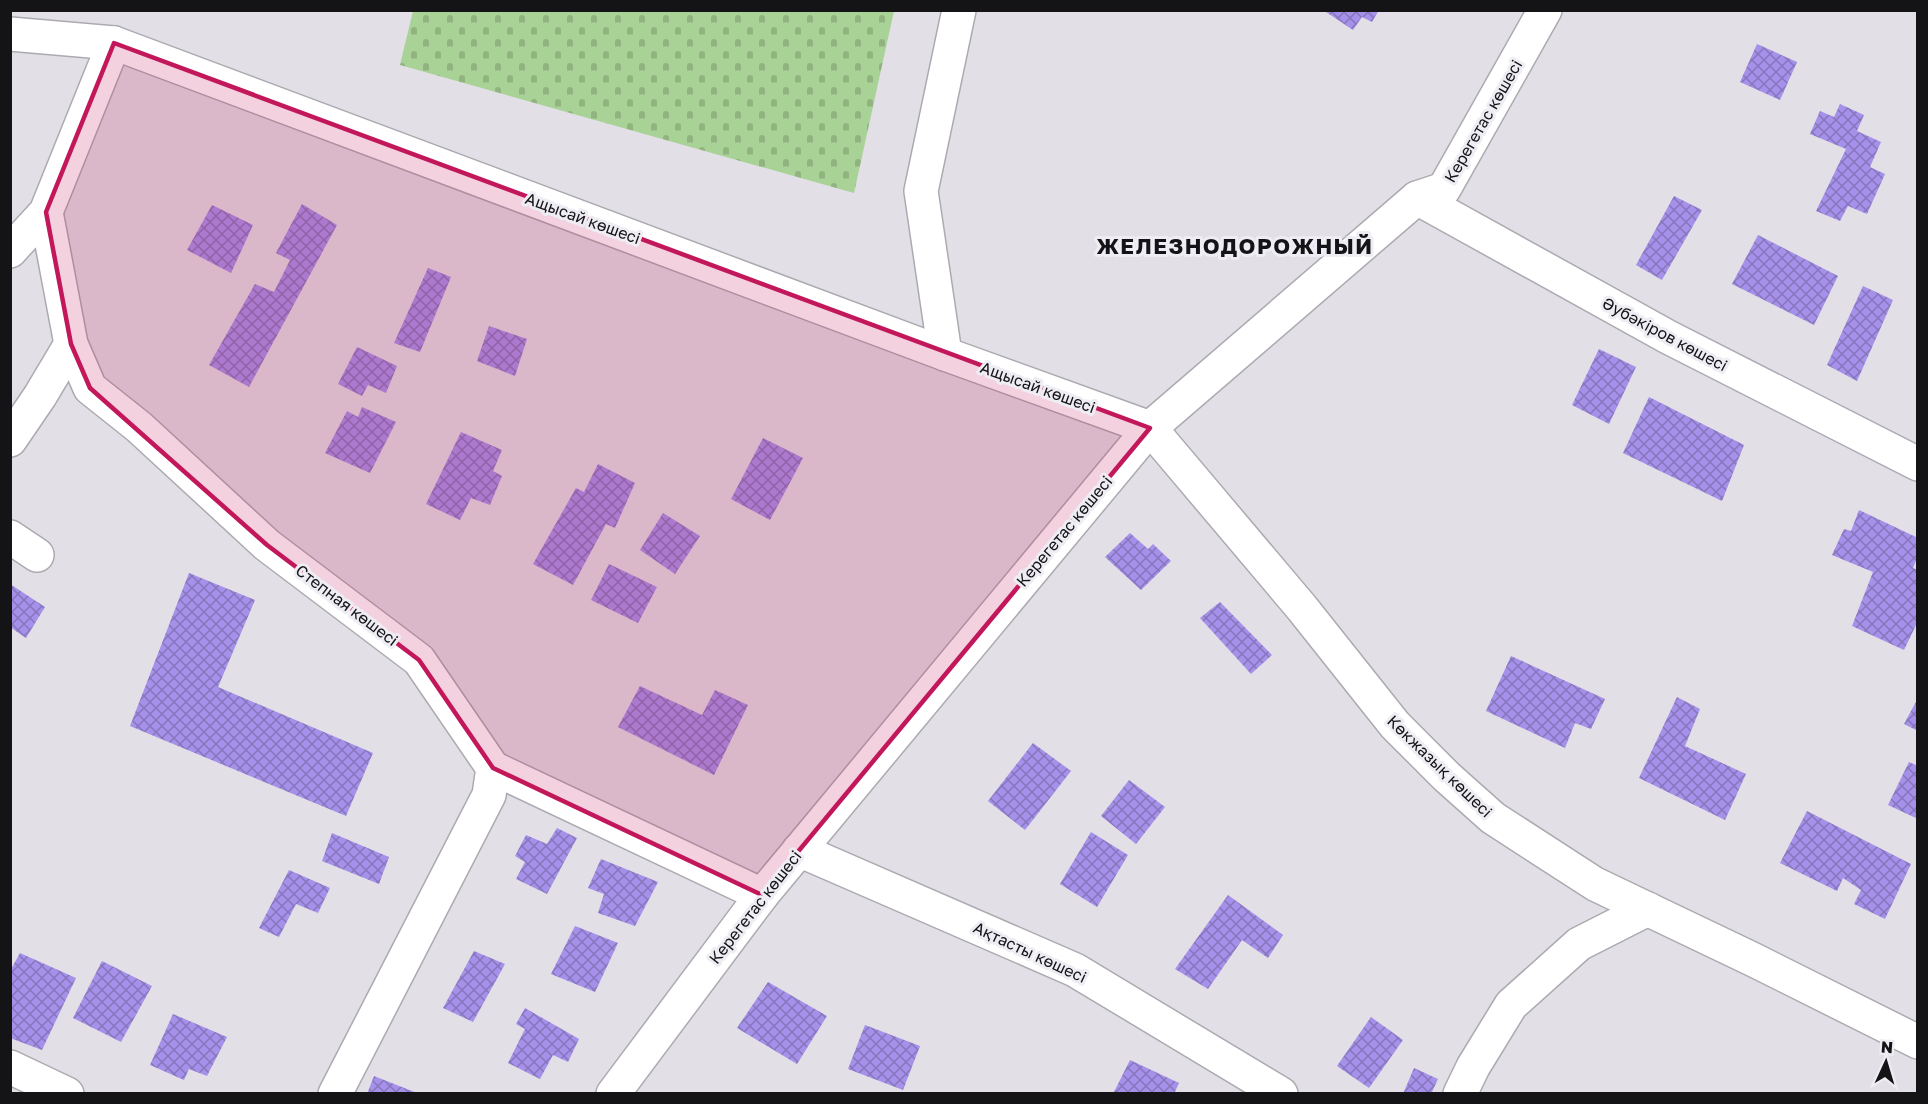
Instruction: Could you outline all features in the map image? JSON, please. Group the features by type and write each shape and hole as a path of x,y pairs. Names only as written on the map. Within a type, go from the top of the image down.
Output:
{"street":[{"path":"945,354 921,191 959,10"},
{"name":"Керегетас көшесі","path":"613,1094 762,895 1150,428 1417,198 1444,189 1545,10"},
{"name":"Ащысай көшесі","path":"10,34 114,43 945,354 1150,428"},
{"path":"10,251 46,212 114,43"},
{"name":"Әубәкіров көшесі","path":"1417,198 1668,337 1917,464"},
{"name":"Степная көшесі","path":"46,212 71,344 90,388 139,427 267,545 419,660 493,768"},
{"path":"10,440 71,344"},
{"name":"Көкжазық көшесі","path":"1150,428 1302,608 1395,725 1447,777 1493,818 1595,884 1917,1041"},
{"path":"10,537 37,555"},
{"path":"335,1094 489,795 493,768 762,895"},
{"name":"Ақтасты көшесі","path":"799,850 1075,970 1281,1094"},
{"path":"1460,1094 1473,1067 1511,1005 1579,944 1648,909"},
{"path":"10,1067 67,1094"}],"highlighted area":[{"path":"114,43 1150,428 762,895 493,768 419,660 267,545 90,388 71,344 46,212"}],"green space":[{"path":"413,10 894,11 854,193 400,65"}],"building":[{"path":"1323,10 1379,10 1372,22 1362,17 1353,30"},
{"path":"1757,44 1797,62 1780,100 1740,82"},
{"path":"1840,104 1864,115 1857,131 1881,142 1870,167 1885,174 1867,214 1848,206 1840,221 1816,211 1846,149 1810,134 1820,111 1834,117"},
{"path":"1674,196 1702,210 1662,280 1636,265"},
{"path":"302,204 337,225 249,387 209,365 255,284 274,292 290,260 276,253"},
{"path":"212,205 253,225 231,273 187,250"},
{"path":"1758,235 1838,276 1814,325 1732,284"},
{"path":"428,268 451,277 420,352 394,343"},
{"path":"1863,286 1893,300 1857,381 1827,365"},
{"path":"489,326 527,339 515,376 477,361"},
{"path":"357,347 397,366 386,393 368,385 362,396 338,384"},
{"path":"1599,349 1636,367 1609,424 1572,405"},
{"path":"1649,397 1744,445 1722,501 1623,453"},
{"path":"362,407 396,422 370,473 325,453 347,411 358,417"},
{"path":"461,432 502,450 493,471 502,476 490,505 471,498 460,520 426,504"},
{"path":"763,438 803,458 770,520 731,499"},
{"path":"598,464 635,483 615,528 606,524 573,585 533,564 576,488 584,492"},
{"path":"1859,510 1918,538 1918,556 1913,568 1918,570 1918,621 1904,650 1852,626 1873,572 1832,555 1844,529 1851,531"},
{"path":"663,513 700,536 675,574 640,550"},
{"path":"1130,533 1148,549 1153,544 1171,561 1141,590 1105,557"},
{"path":"609,564 657,587 638,623 591,600"},
{"path":"189,573 255,600 218,687 373,753 346,816 130,726"},
{"path":"10,584 45,607 26,638 10,627"},
{"path":"1220,602 1272,655 1251,674 1200,618"},
{"path":"1511,656 1605,699 1591,729 1575,723 1565,748 1486,711"},
{"path":"640,686 702,715 715,690 748,705 714,775 618,727"},
{"path":"1677,697 1700,709 1685,746 1746,774 1725,820 1639,778"},
{"path":"1918,698 1918,731 1904,724"},
{"path":"1033,743 1071,771 1025,830 988,801"},
{"path":"1909,762 1918,766 1918,819 1888,805"},
{"path":"1129,780 1165,807 1136,844 1101,816"},
{"path":"1807,811 1911,864 1885,919 1854,904 1861,890 1843,878 1837,891 1780,863"},
{"path":"557,828 577,838 547,894 516,879 525,862 515,856 526,835 547,844"},
{"path":"1091,832 1128,855 1097,907 1060,884"},
{"path":"332,833 389,857 379,884 322,861"},
{"path":"601,859 658,882 635,926 598,913 604,894 588,888"},
{"path":"289,870 330,888 318,913 296,904 279,937 259,928"},
{"path":"1228,895 1283,935 1268,958 1242,940 1208,989 1175,969"},
{"path":"575,926 618,943 595,992 551,974"},
{"path":"474,951 505,964 473,1022 443,1008"},
{"path":"20,953 76,978 42,1050 10,1038 10,971"},
{"path":"102,961 152,986 121,1042 73,1018"},
{"path":"768,982 827,1016 797,1064 737,1028"},
{"path":"525,1008 579,1039 568,1062 553,1055 540,1079 508,1063 525,1029 516,1024"},
{"path":"173,1014 227,1037 207,1076 189,1069 184,1080 150,1065"},
{"path":"1371,1017 1403,1040 1369,1088 1337,1066"},
{"path":"865,1025 920,1046 903,1090 848,1069"},
{"path":"1130,1060 1179,1083 1174,1094 1113,1094"},
{"path":"1414,1068 1438,1079 1431,1094 1403,1094"},
{"path":"374,1076 417,1093 417,1094 367,1094"}],"district":[{"name":"ЖЕЛЕЗНОДОРОЖНЫЙ","path":"1235,246"}]}
